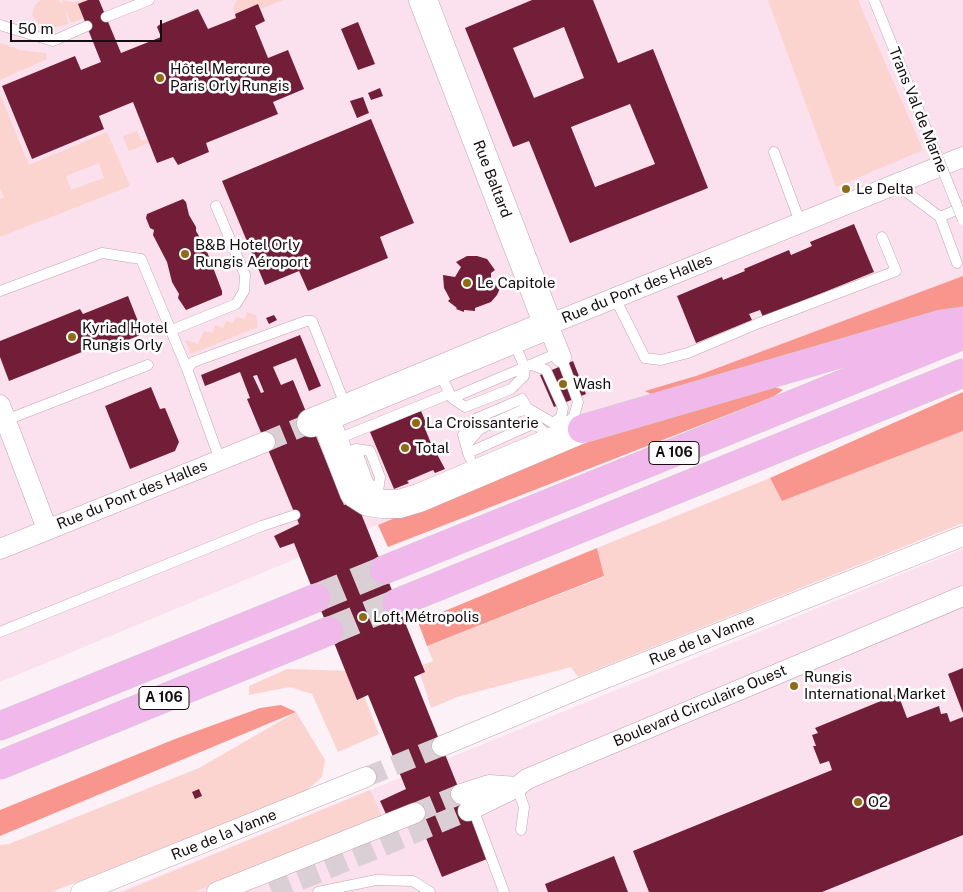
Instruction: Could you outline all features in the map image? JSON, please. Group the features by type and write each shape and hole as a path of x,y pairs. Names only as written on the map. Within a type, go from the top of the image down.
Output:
{"highway":[{"path":"559,431 942,324 963,321"},
{"name":"A 106","path":"384,570 921,352 963,333"},
{"name":"A 106","path":"397,603 963,373"},
{"name":"A 106","path":"0,726 316,598"},
{"name":"A 106","path":"0,765 329,631"}],"street":[{"name":"Rue Baltard","path":"423,0 561,357"},
{"name":"Rue du Pont des Halles","path":"335,432 447,387 513,339 963,157"},
{"path":"3,412 48,529"},
{"path":"335,432 366,497 419,498 470,458 559,431"},
{"name":"Rue du Pont des Halles","path":"0,549 265,442"},
{"name":"Rue de la Vanne","path":"442,746 588,685 963,536"},
{"name":"Boulevard Circulaire Ouest","path":"467,802 517,787 527,779 963,596"},
{"name":"Rue de la Vanne","path":"81,892 366,777"},
{"path":"217,892 415,813"}],"lane":[{"path":"106,17 149,0"},
{"name":"Trans Val de Marne","path":"874,0 963,220"},
{"path":"0,25 53,41 87,26"},
{"path":"774,152 800,222"},
{"path":"896,184 940,217 957,263"},
{"path":"172,330 236,304 244,291 245,275 216,206"},
{"path":"940,217 963,207"},
{"path":"615,298 645,358 661,360 688,353 759,323 896,271 882,237"},
{"path":"0,291 102,253 119,254 141,259 172,330 220,460"},
{"path":"187,369 193,362 306,321 312,321 335,432"},
{"path":"513,339 528,367"},
{"path":"447,387 528,367 551,356 561,357 578,402 577,410 570,420 560,424 559,431"},
{"path":"3,412 148,365"},
{"path":"528,367 546,370 562,408 559,431"},
{"path":"535,423 522,399 476,418 463,435 470,458 535,423 559,431"},
{"path":"529,409 559,431"},
{"path":"0,632 228,540 295,516"},
{"path":"922,612 963,605"},
{"path":"517,787 524,807 521,830"},
{"path":"467,802 504,892"},
{"path":"318,892 376,880 413,882 430,892"}],"shaded area":[{"path":"0,0 963,0 963,276 696,376 586,438 0,682"},
{"path":"41,0 58,0 63,4 62,0 73,2 85,0 84,18 71,23 65,8 68,24 49,29 41,27 32,15 35,5"},
{"path":"237,0 283,0 261,9 258,4 235,14 233,8"},
{"path":"768,0 858,0 923,150 836,187"},
{"path":"0,43 20,50 46,53 47,59 0,80"},
{"path":"0,94 29,165 107,132 130,186 0,237 0,199 4,197 0,189","holes":["99,163 104,178 71,190 66,176"]},
{"path":"137,131 141,141 148,139 149,143 129,151 123,136"},
{"path":"963,276 963,307 793,358 651,394 645,391 696,376"},
{"path":"247,312 256,315 258,327 191,354 185,340 198,344 204,331 213,333 215,325 223,328 226,321 233,323 236,317 245,319"},
{"path":"766,383 783,390 773,397 388,547 378,525 586,438"},
{"path":"963,392 963,431 782,501 770,478"},
{"path":"963,431 963,523 578,677 571,667 457,697 431,708 418,667 433,661 427,646 604,577 597,548 770,478 782,501"},
{"path":"597,548 604,576 427,646 418,622"},
{"name":"Rungis International Market","path":"963,549 963,892 119,892 459,754"},
{"path":"287,669 354,671 379,734 338,752 312,694 290,687 249,695 249,686"},
{"path":"281,705 296,712 0,836 0,810 175,739 260,708"},
{"path":"296,712 325,760 322,777 307,790 52,892 0,892 0,845 9,844 199,768"},
{"path":"370,790 382,816 194,892 123,892"}],"building":[{"name":"Hôtel Mercure Paris Orly Rungis","path":"88,0 99,0 121,53 161,37 157,27 159,25 198,9 208,29 236,18 235,14 258,4 265,21 255,26 268,58 288,50 304,89 273,102 278,114 206,143 209,152 178,165 173,157 157,163 133,102 99,116 104,129 32,159 2,86 75,56 81,70 101,62 78,4"},
{"path":"532,0 593,0 618,63 653,49 708,188 570,243 529,141 513,147 465,28","holes":["564,27 584,78 534,98 513,48","630,104 655,164 595,187 571,127"]},
{"path":"358,22 375,64 358,70 341,29"},
{"path":"380,88 383,96 371,100 368,93"},
{"path":"363,97 369,113 357,118 350,101"},
{"path":"371,119 414,223 380,237 388,258 308,291 299,271 265,285 222,181"},
{"name":"B&B Hotel Orly Rungis Aéroport","path":"183,199 186,202 189,215 203,243 203,247 206,249 222,291 222,295 186,310 178,298 179,294 172,282 167,262 153,235 154,230 150,228 146,218 147,214"},
{"path":"854,224 874,272 763,317 760,310 749,314 752,320 696,343 677,296 722,277 723,280 745,271 744,269 789,250 791,255 812,246 810,242"},
{"name":"Le Capitole","path":"467,256 487,259 495,270 491,273 491,284 501,286 491,302 475,308 475,311 464,310 464,312 456,309 448,301 450,299 444,288 443,275 455,277 461,267 456,262"},
{"name":"Kyriad Hotel Rungis Orly","path":"128,296 143,334 105,349 102,344 9,381 0,357 0,341 80,309 83,314"},
{"path":"274,315 277,320 269,324 266,318"},
{"name":"Loft Métropolis","path":"300,335 321,386 309,391 296,358 273,367 281,385 293,380 344,505 356,501 425,672 414,677 487,859 442,877 412,804 386,814 380,801 406,789 368,695 357,700 294,543 280,548 274,536 299,524 247,399 250,398 240,372 205,386 201,375","holes":["257,375 264,392 261,393 253,376"]},
{"name":"Wash","path":"573,361 586,394 554,407 540,375"},
{"path":"151,387 160,409 165,408 179,442 175,451 130,469 105,406"},
{"name":"Total","path":"421,411 427,425 424,426 430,441 445,469 435,473 433,470 394,489 370,432"},
{"path":"963,668 963,713 948,674"},
{"name":"O2","path":"898,694 907,718 939,706 941,714 947,713 950,722 963,717 963,835 822,892 649,892 633,851 832,770 829,761 820,764 813,746 816,746 812,735 818,733 815,728"},
{"path":"199,789 202,796 195,799 192,792"},
{"path":"614,856 628,892 548,892 545,884"}],"tunnel":[{"path":"265,442 311,423"},
{"path":"316,598 384,570"},
{"path":"329,631 397,603"},
{"path":"366,777 442,746"},
{"path":"415,813 461,794"},
{"path":"272,892 468,811"}],"place":[{"name":"Hôtel Mercure Paris Orly Rungis","path":"160,78"},
{"name":"Le Delta","path":"846,189"},
{"name":"B&B Hotel Orly Rungis Aéroport","path":"185,254"},
{"name":"Le Capitole","path":"467,283"},
{"name":"Kyriad Hotel Rungis Orly","path":"72,337"},
{"name":"Wash","path":"563,384"},
{"name":"La Croissanterie","path":"416,423"},
{"name":"Total","path":"405,448"},
{"name":"Loft Métropolis","path":"363,617"},
{"name":"Rungis International Market","path":"794,686"},
{"name":"O2","path":"858,802"}]}
